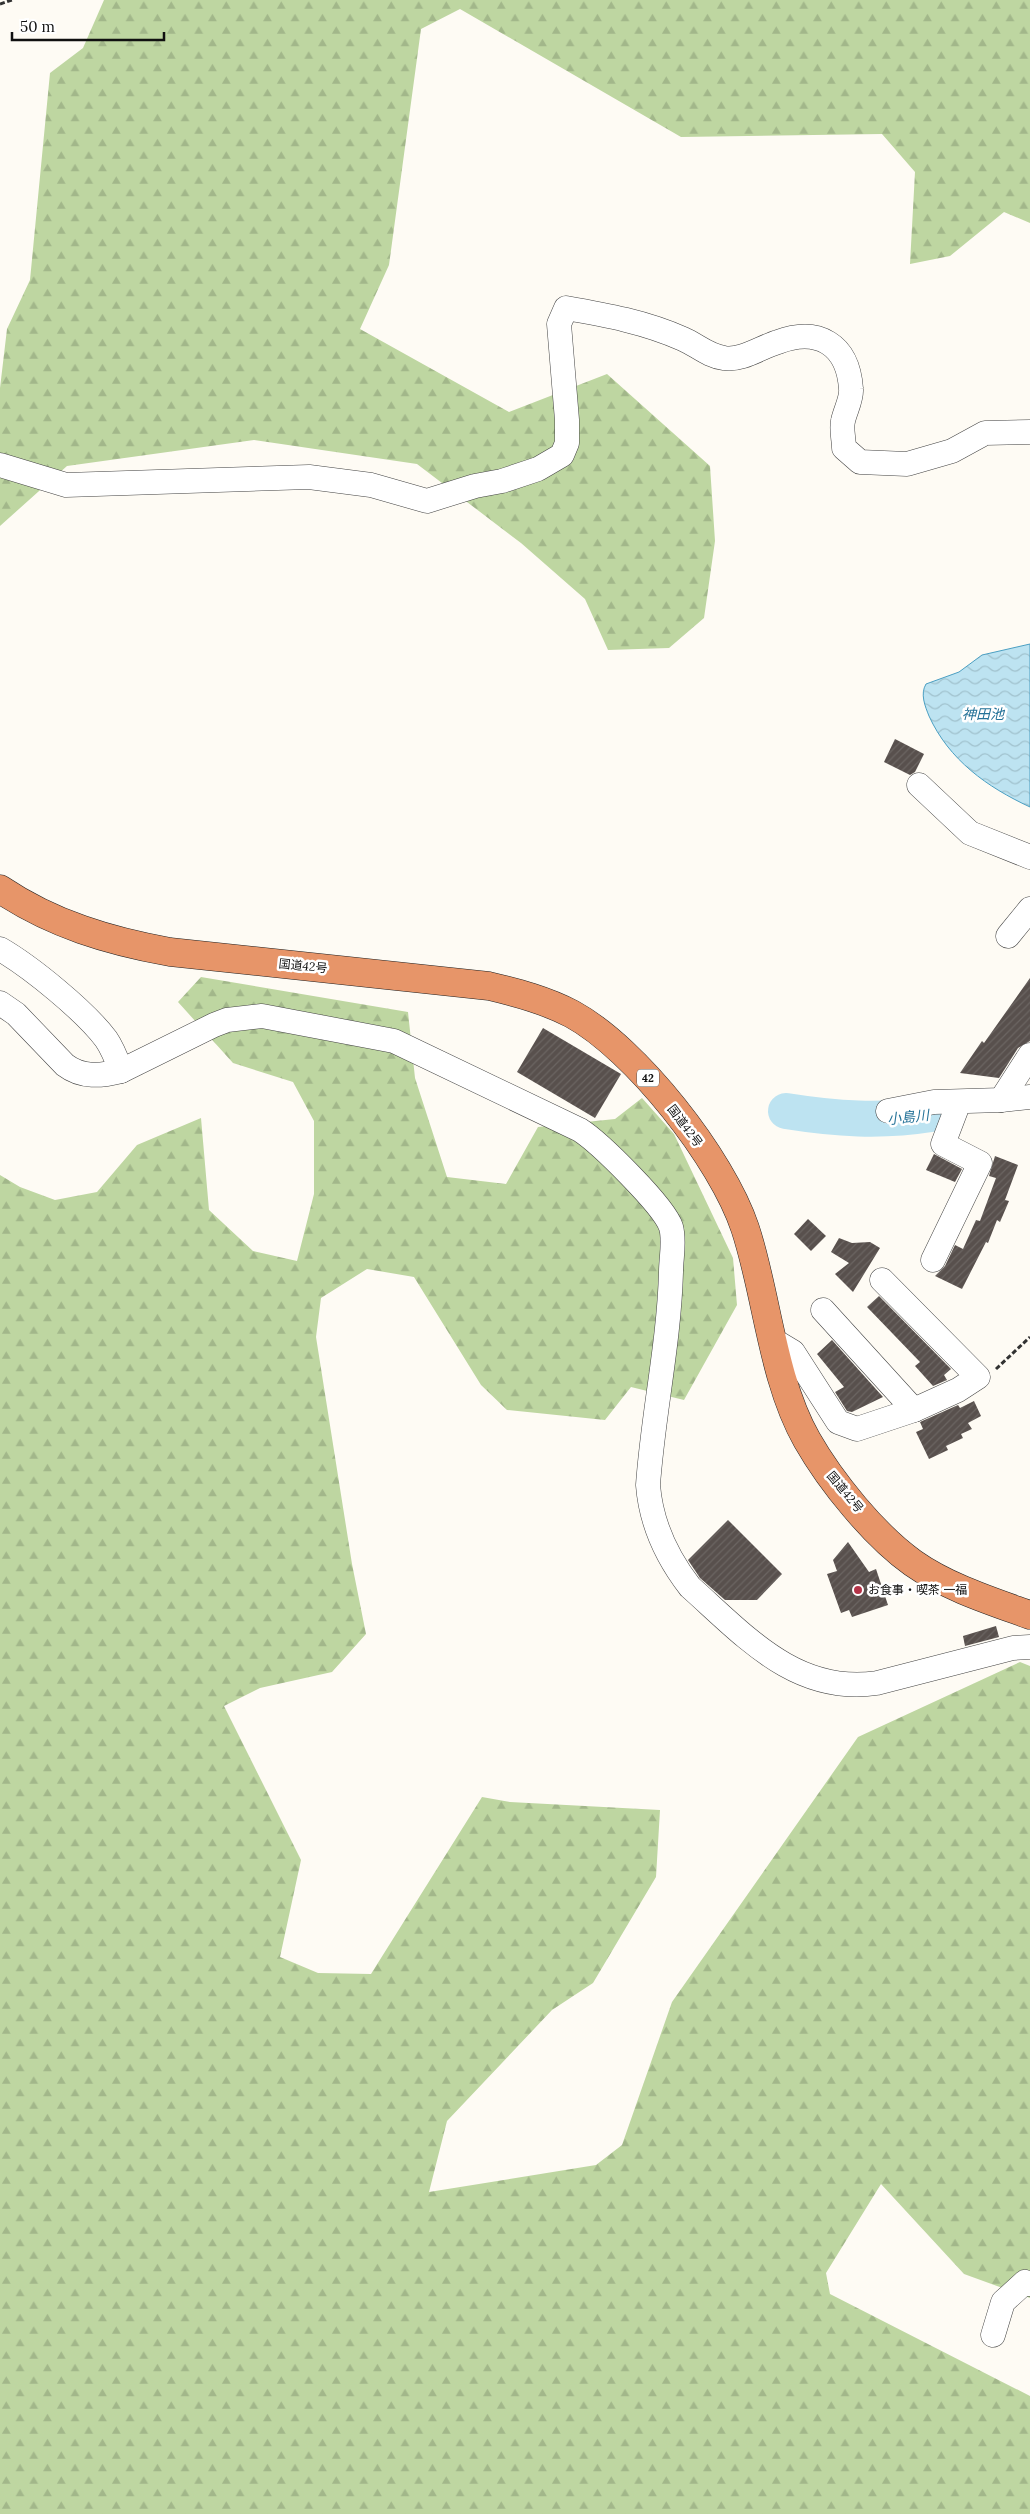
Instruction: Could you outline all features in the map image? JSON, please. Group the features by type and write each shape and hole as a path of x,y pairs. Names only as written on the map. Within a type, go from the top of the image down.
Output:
{"highway":[{"name":"国道42号","path":"0,889 44,915 72,927 133,945 170,952 488,986 532,996 573,1014 602,1034 644,1073 722,1178 745,1228 790,1400 806,1438 842,1492 878,1531 913,1563 933,1575 1030,1615"}],"street":[{"path":"0,465 66,485 309,477 370,485 427,500 475,486 502,481 538,469 562,455 566,443 568,420 559,324 566,308 627,319 684,339 706,352 724,358 739,357 780,341 817,336 833,345 844,361 852,390 842,424 844,448 860,462 907,464 952,451 985,433 1030,432"},
{"path":"919,785 970,833 1030,857"},
{"path":"1008,936 1030,909"},
{"path":"0,948 53,988 97,1030 112,1049 121,1071"},
{"path":"0,1003 16,1014 55,1056 74,1072 96,1075 121,1071 214,1024 227,1020 262,1016 394,1041 580,1130 604,1148 670,1225 672,1240 670,1299 648,1485 649,1502 657,1532 679,1573 690,1587 773,1659 799,1672 833,1684 859,1686 877,1683 1013,1648 1030,1647"},
{"path":"1001,1100 1030,1055"},
{"path":"888,1111 934,1102 1030,1097"},
{"path":"933,1260 980,1163 943,1144 959,1102"},
{"path":"774,1340 793,1352 834,1417 845,1426 857,1429 914,1410 958,1390 978,1377 882,1280"},
{"path":"824,1310 914,1410"},
{"path":"993,2335 1004,2302 1025,2282 1030,2284"}],"path":[{"path":"0,4 12,0"},
{"path":"978,1377 990,1374 1030,1337"}],"green space":[{"path":"104,0 1030,0 1030,223 1004,212 950,256 910,264 915,172 882,134 681,137 460,9 421,29 389,265 360,329 509,412 607,374 710,466 715,541 704,618 669,648 608,650 585,599 521,543 417,464 254,440 67,466 0,526 0,388 7,329 30,280 50,73 83,48"},
{"path":"201,977 408,1012 415,1078 447,1177 506,1184 538,1127 615,1119 642,1098 674,1134 733,1258 737,1305 684,1400 631,1387 605,1420 507,1410 481,1385 414,1277 367,1269 321,1298 316,1337 352,1564 366,1634 332,1672 260,1688 224,1706 301,1860 280,1957 318,1973 371,1974 482,1797 510,1802 660,1810 656,1877 593,1983 552,2010 447,2121 429,2192 596,2165 622,2145 672,2002 858,1737 1020,1662 1030,1666 1030,2298 964,2274 881,2184 826,2273 830,2294 1030,2396 1030,2514 0,2514 0,1175 20,1187 55,1200 97,1192 137,1145 201,1118 209,1210 253,1251 297,1261 314,1194 314,1121 293,1082 233,1063 178,1002"}],"water":[{"name":"神田池","path":"1030,644 1030,807 984,781 958,759 937,732 927,712 923,692 926,684 959,672 982,655"}],"building":[{"path":"895,739 924,754 915,772 910,775 884,762"},
{"path":"1030,978 1030,1041 1018,1048 999,1078 960,1073 982,1041 984,1043"},
{"path":"543,1028 621,1074 595,1118 517,1072"},
{"path":"934,1154 962,1169 955,1182 926,1170"},
{"path":"995,1156 1018,1165 1005,1200 1009,1201 1000,1222 997,1220 988,1243 986,1242 962,1289 935,1276 945,1266 955,1245 963,1249 976,1220 980,1221 996,1178 989,1176"},
{"path":"808,1219 826,1236 811,1251 794,1234"},
{"path":"839,1238 852,1243 870,1242 880,1248 853,1292 835,1274 849,1263 831,1252"},
{"path":"879,1296 951,1369 944,1375 947,1380 933,1386 915,1366 920,1362 867,1307"},
{"path":"832,1340 883,1397 852,1412 847,1411 835,1392 844,1387 817,1354"},
{"path":"974,1401 981,1416 968,1423 972,1429 961,1434 963,1438 946,1446 948,1450 929,1459 916,1432 923,1429 920,1422 958,1405 960,1408"},
{"path":"728,1520 782,1574 757,1600 725,1600 700,1578 688,1560"},
{"name":"お食事・喫茶 一福","path":"848,1542 869,1572 876,1569 888,1605 852,1617 849,1610 841,1613 827,1574 837,1571 833,1560"},
{"path":"996,1626 999,1637 965,1646 963,1636"}],"waterway":[{"name":"小島川","path":"786,1111 823,1116 876,1119 931,1114"}],"place":[{"name":"お食事・喫茶 一福","path":"858,1590"}]}
